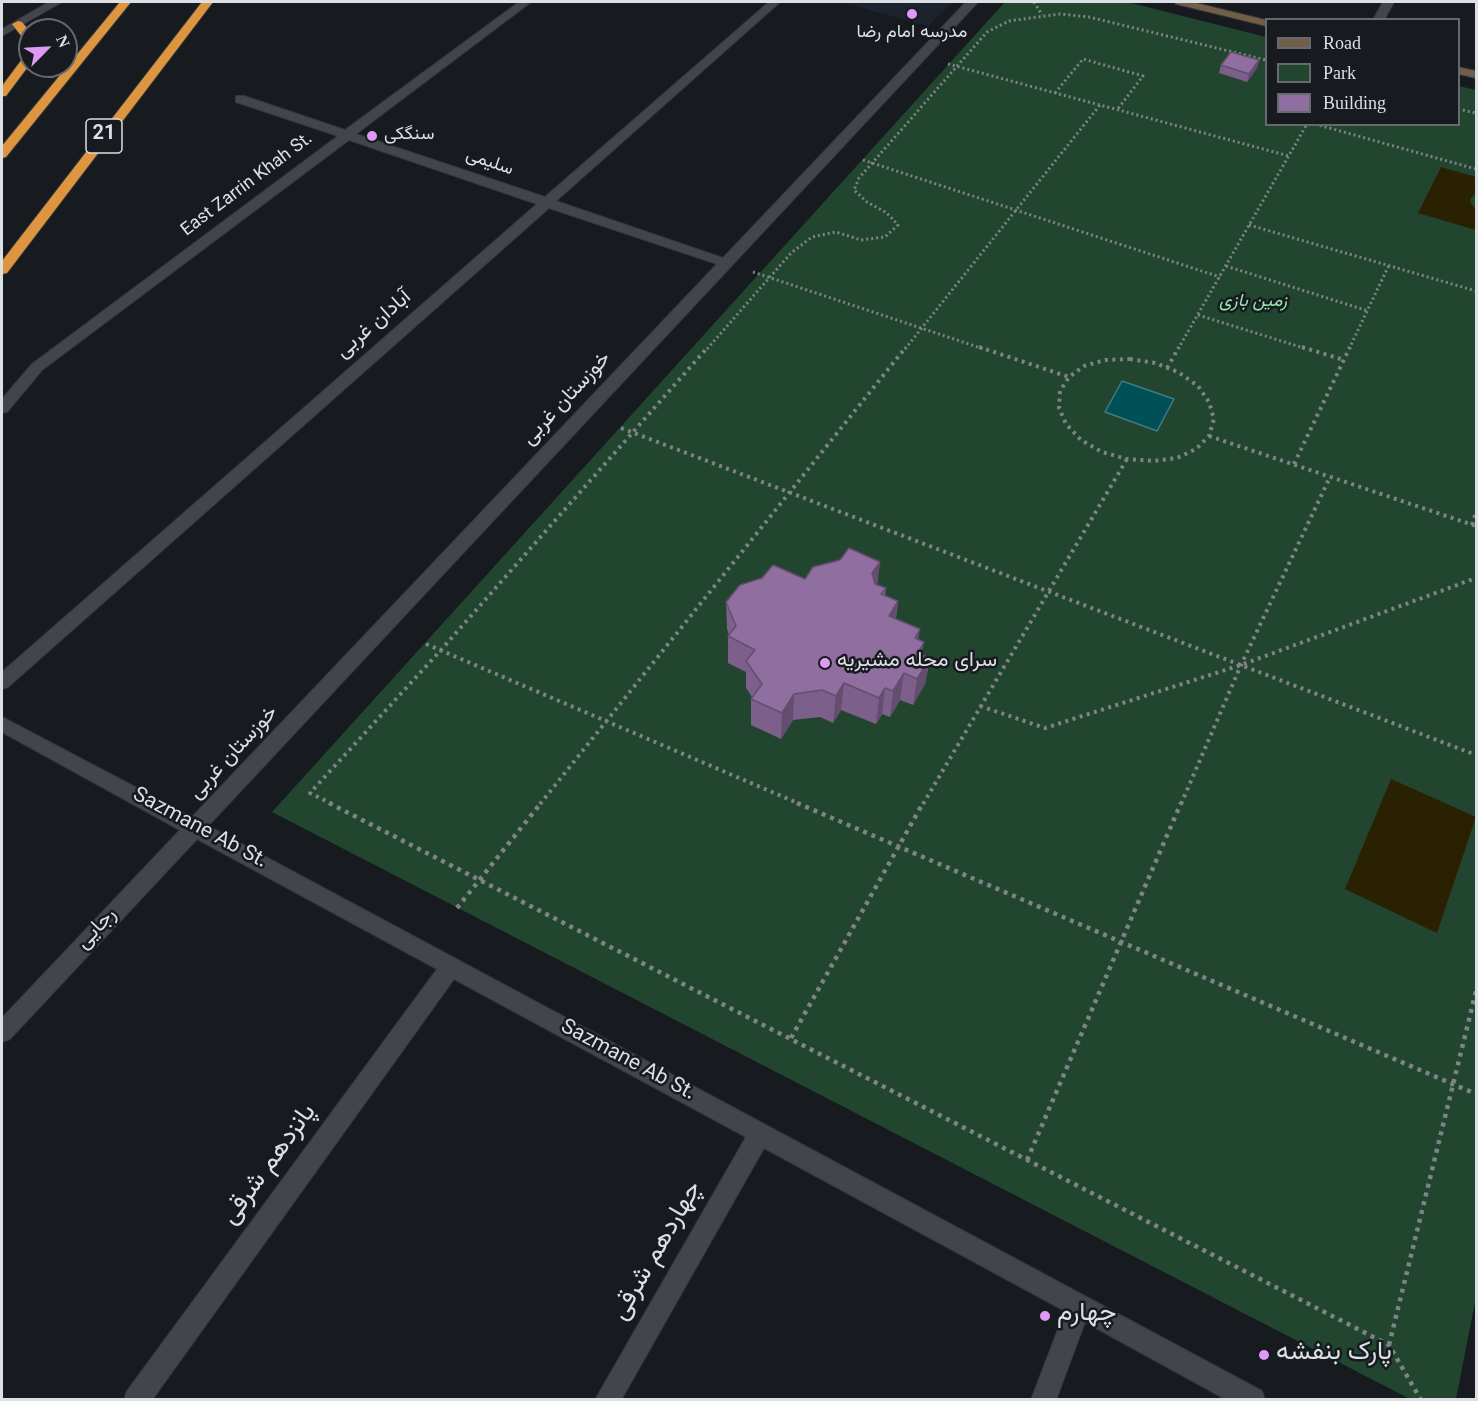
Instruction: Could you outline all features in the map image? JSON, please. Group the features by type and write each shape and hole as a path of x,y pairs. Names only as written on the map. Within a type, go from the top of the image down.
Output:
{"highway":[{"path":"2,154 125,2"},
{"name":"21","path":"2,270 207,2"},
{"path":"2,93 18,72"}],"main road":[{"path":"1184,2 1265,23"},
{"path":"1460,71 1476,75"}],"street":[{"path":"28,18 56,2"},
{"name":"East Zarrin Khah St.","path":"2,408 37,367 525,2"},
{"name":"آبادان غربی","path":"2,682 775,2"},
{"name":"خوزستان غربی","path":"194,827 972,2"},
{"path":"1379,18 1388,2"},
{"path":"2,18 18,24"},
{"path":"2,33 18,24"},
{"name":"سلیمی","path":"240,99 726,263"},
{"name":"Sazmane Ab St.","path":"2,724 1252,1400"},
{"name":"رجایی","path":"2,1032 194,827"},
{"name":"پانزدهم شرقی","path":"136,1400 451,967"},
{"name":"چهاردهم شرقی","path":"607,1400 760,1134"},
{"path":"1043,1400 1079,1306"}],"path":[{"path":"1034,2 1042,15"},
{"path":"1265,60 1089,16 1042,15 1009,21 987,32 859,178 854,190 867,202 887,213 898,225 885,237 861,240 836,232 812,237 791,254 440,651 310,793 1389,1345 1421,1400"},
{"path":"1055,93 1083,59 1143,76 1117,110"},
{"path":"948,64 1289,156"},
{"path":"457,908 1100,105"},
{"path":"1460,109 1476,113"},
{"path":"1167,368 1306,126"},
{"path":"1322,126 1476,169"},
{"path":"863,160 1220,277"},
{"path":"1249,225 1476,291"},
{"path":"726,263 1068,377"},
{"path":"1294,464 1389,265"},
{"path":"1226,266 1368,311"},
{"path":"1198,315 1344,360"},
{"path":"1130,359 1155,363 1167,368 1178,372 1197,386 1209,402 1214,419 1209,436 1196,449 1177,458 1153,461 1127,459 1102,452 1081,440 1066,424 1059,408 1060,392 1068,377 1084,366 1105,360 1130,359"},
{"path":"621,428 1476,755"},
{"path":"1209,436 1474,525 1476,512"},
{"path":"791,1038 898,846 1127,459"},
{"path":"1027,1160 1241,665 1330,477"},
{"path":"980,706 1045,728 1241,665 1476,578"},
{"path":"426,644 1476,1094"},
{"path":"1389,1345 1455,1084 1476,991"}],"shaded area":[{"name":"مدرسه امام رضا","path":"840,2 953,2 928,26"}],"green space":[{"name":"زمین بازی","path":"1005,2 1127,2 1265,37 1265,126 1460,126 1460,86 1476,90 1476,1297 1456,1399 1410,1399 272,812"}],"sand":[{"path":"1441,167 1476,177 1476,193 1470,202 1476,210 1476,230 1418,213"},
{"path":"1391,779 1476,817 1437,933 1345,889"}],"water":[{"path":"1122,381 1174,399 1157,431 1105,412"}],"building":[{"path":"1231,52 1259,60 1249,74 1221,65"},
{"path":"849,548 880,562 872,573 875,584 886,588 881,594 898,601 889,616 920,629 915,638 924,642 918,653 930,658 917,679 904,673 893,691 885,688 879,698 844,683 836,696 822,690 794,694 782,713 751,699 762,684 746,661 755,650 728,636 736,626 726,602 740,585 762,578 773,565 805,579 813,567 840,560"}],"place":[{"name":"مدرسه امام رضا","path":"912,14"},
{"name":"سنگکی","path":"372,136"},
{"name":"سرای محله مشیریه","path":"825,663"},
{"name":"چهارم","path":"1045,1316"},
{"name":"پارک بنفشه","path":"1264,1355"}]}
